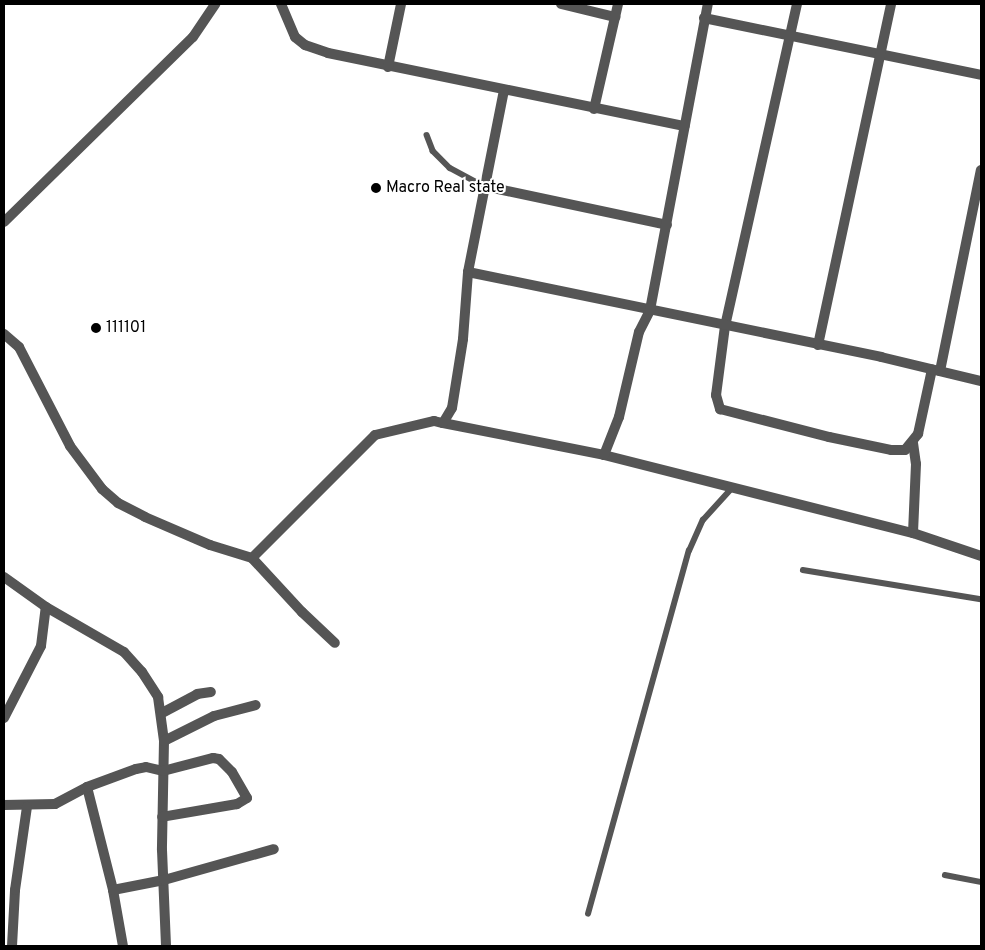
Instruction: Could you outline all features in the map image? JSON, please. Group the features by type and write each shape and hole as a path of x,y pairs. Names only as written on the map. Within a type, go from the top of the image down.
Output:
{"street":[{"path":"4,222 192,37 216,4"},
{"path":"281,4 295,37 305,45 388,66 504,91 684,126"},
{"path":"388,66 401,4"},
{"path":"561,4 615,17"},
{"path":"594,109 618,4"},
{"path":"604,455 619,418 639,332 650,310 708,4"},
{"path":"797,4 725,326 716,395 720,409 891,450 905,450 913,444"},
{"path":"818,345 891,4"},
{"path":"704,18 981,75"},
{"path":"443,423 452,408 457,386 468,272 504,91"},
{"path":"912,533 916,464 913,444 936,370 981,170"},
{"path":"484,186 667,225"},
{"path":"468,272 981,381"},
{"path":"4,334 19,347 70,446 102,489 118,503 210,545 252,558 302,612 335,642"},
{"path":"252,558 375,435 434,421 604,455 735,486 912,533 981,556"},
{"path":"4,577 46,607 124,652 153,686 162,713 164,741 162,817 166,946"},
{"path":"4,718 41,646 46,607"},
{"path":"162,713 198,694 210,692"},
{"path":"164,741 214,716 256,705"},
{"path":"4,805 55,804 87,787 136,769 146,767 163,771 220,759 232,772 247,798 237,804 162,817"},
{"path":"87,787 113,890 122,946"},
{"path":"4,945 12,946 15,890 27,806"},
{"path":"113,890 164,880 274,848"}],"lane":[{"path":"428,135 434,151 450,168 484,186"},
{"path":"588,914 689,551 703,520 735,486"},
{"path":"803,570 981,599"},
{"path":"945,875 981,882"}],"place":[{"name":"Macro Real state","path":"376,188"},
{"name":"111101","path":"96,328"}]}
